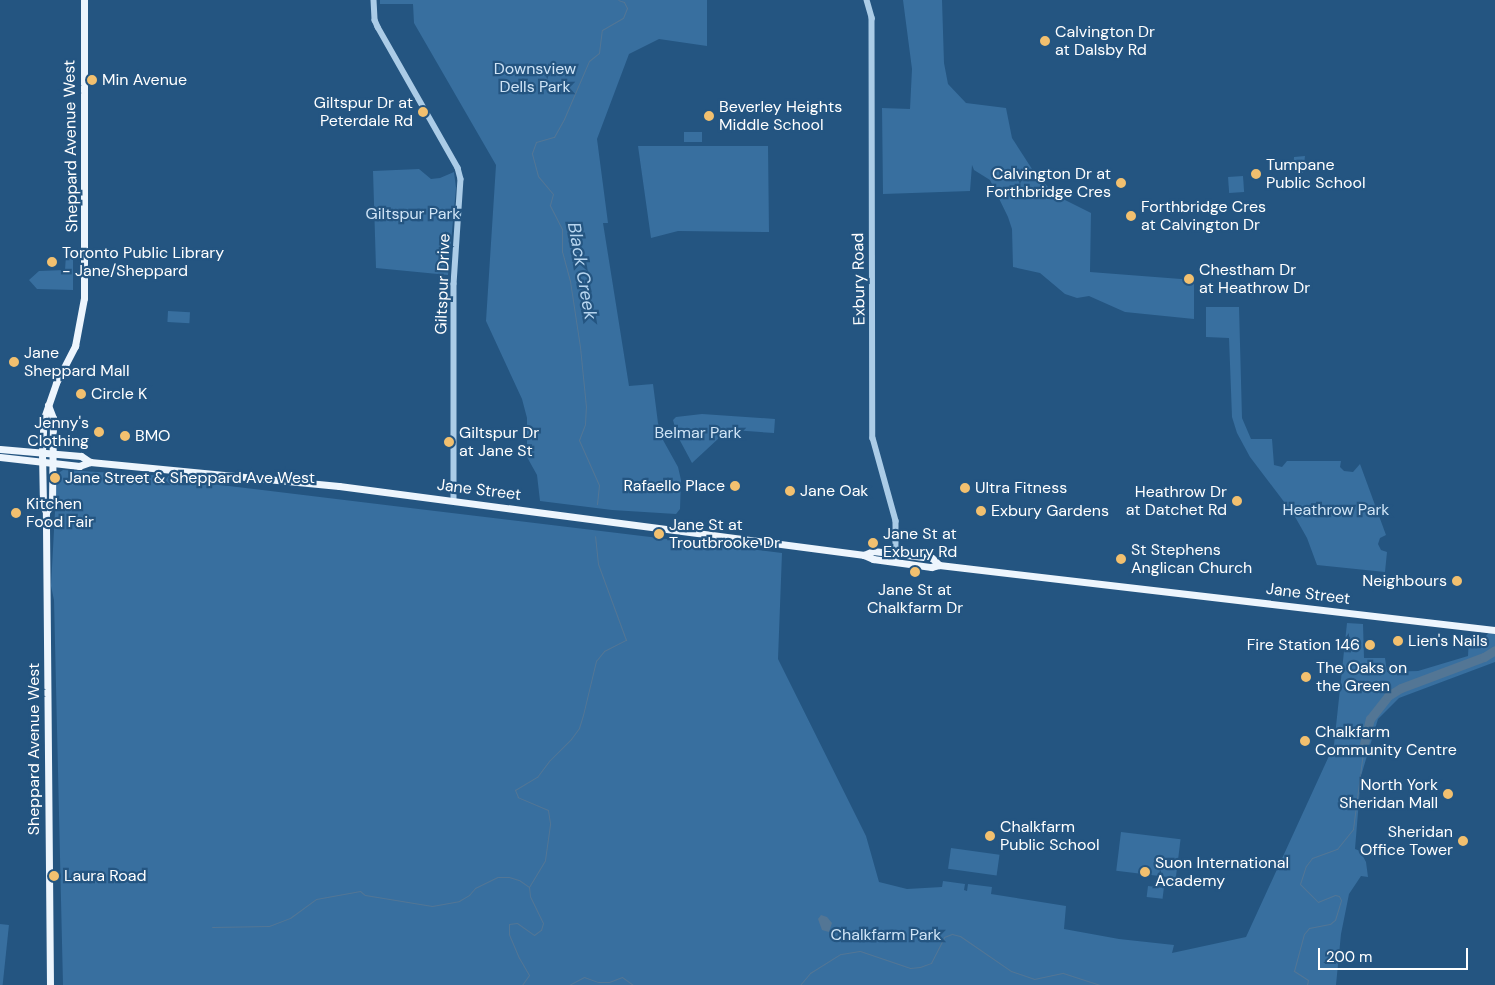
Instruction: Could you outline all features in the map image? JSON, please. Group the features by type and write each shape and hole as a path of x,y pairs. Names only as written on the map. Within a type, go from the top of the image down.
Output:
{"main road":[{"name":"Sheppard Avenue West","path":"50,985 46,512 43,505 42,451 44,418 56,383 74,346 84,298 84,0"},
{"name":"Sheppard Avenue West","path":"46,512 52,503 53,418 48,405"},
{"name":"Jane Street","path":"0,448 81,456 90,462"},
{"name":"Jane Street","path":"0,458 79,466 90,462 339,486 864,555 873,559 931,567 939,565 1495,630"},
{"name":"Jane Street","path":"864,555 873,551 932,558 939,565"}],"street":[{"name":"Giltspur Drive","path":"374,0 375,20 378,27 458,168 461,179 454,284 454,501"},
{"name":"Exbury Road","path":"868,0 872,18 873,438 896,521 896,562"}],"green space":[{"name":"Downsview Dells Park","path":"380,0 707,0 707,46 659,39 629,54 597,139 608,223 603,223 629,386 653,384 658,423 663,440 678,467 681,480 680,509 676,514 612,510 540,501 537,475 527,457 527,418 522,399 486,321 496,165 414,23 413,4 380,4"},
{"path":"903,0 942,0 944,63 948,84 966,103 1006,108 1012,138 1032,169 1055,195 1091,213 1090,272 1194,280 1194,319 1125,312 1089,296 1077,298 1065,294 1040,273 1013,267 1012,229 1008,217 990,180 974,170 972,165 970,191 883,194 882,108 910,109 912,69"},
{"path":"684,132 702,132 702,142 684,142"},
{"path":"638,146 768,146 769,232 678,231 651,238"},
{"path":"1305,156 1303,173 1293,172 1294,157"},
{"name":"Giltspur Park","path":"419,169 431,179 440,178 454,172 456,188 448,275 376,268 373,171"},
{"path":"1243,176 1244,192 1229,193 1228,177"},
{"path":"66,255 73,255 73,290 37,289 29,280 39,271 65,270"},
{"name":"Heathrow Park","path":"1206,307 1239,307 1242,418 1251,439 1272,439 1274,465 1282,467 1287,461 1341,461 1340,467 1344,471 1353,472 1360,464 1386,535 1380,538 1378,544 1381,550 1387,552 1385,572 1317,565 1307,538 1294,515 1250,457 1237,433 1232,417 1229,338 1206,337"},
{"path":"168,311 190,312 189,323 167,322"},
{"name":"Belmar Park","path":"702,414 775,419 774,433 719,429 719,438 692,463 677,435 673,420 676,417"},
{"name":"Chalkfarm Park","path":"63,470 185,477 212,484 782,553 778,659 866,836 879,882 907,889 942,887 943,881 965,884 964,890 967,891 968,884 992,887 991,894 1066,906 1064,929 1119,939 1174,945 1172,953 1246,937 1334,745 1347,623 1363,624 1364,658 1385,658 1387,672 1418,671 1468,656 1469,636 1485,637 1495,626 1495,662 1399,698 1378,719 1361,776 1355,849 1360,851 1366,862 1368,877 1361,876 1349,894 1341,934 1336,985 63,985 54,600 51,586 57,474"},
{"path":"1121,832 1181,839 1176,878 1116,871"},
{"path":"951,848 1000,855 997,876 948,869"},
{"path":"1148,886 1164,888 1163,899 1147,897"},
{"path":"0,924 9,925 3,985 0,985"}],"shaded area":[{"path":"821,915 827,917 832,923 829,932 822,930 818,919"}],"waterway":[{"name":"Black Creek","path":"597,504 599,485 579,440 585,424 586,407 580,347 570,281 562,252 562,229 550,205 553,194 538,176 532,153 536,142 554,137 564,119 589,61 599,53 602,30 623,18 627,8 624,2 618,0"},
{"name":"Black Creek","path":"522,985 529,975 519,958 509,934 509,924 517,923 534,935 541,930 543,923 530,896 529,887 545,860 550,823 548,810 518,797 515,790 537,777 550,760 571,739 579,728 596,661 604,651 626,640 598,564 595,536"},
{"name":"Black Creek","path":"1364,744 1370,719 1388,696 1401,688 1484,657 1495,650"},
{"name":"Black Creek","path":"1307,985 1308,980 1294,971 1304,934 1309,928 1330,924 1335,920 1341,900 1339,896 1335,895 1318,902 1300,884 1306,866 1312,858 1337,849 1353,829 1364,744"},
{"path":"212,927 269,926 290,918 316,899 360,891 365,895 432,906 459,901 469,895 475,888 498,877 509,877 519,880 529,887"},
{"name":"Black Creek","path":"800,985 810,973 841,954 860,951 910,968 920,967 931,963 944,937 952,934 960,936 1011,971 1034,979 1063,973 1100,985"},
{"name":"Black Creek","path":"569,985 584,977 598,982 609,982 622,977 633,985"}],"place":[{"name":"Calvington Dr at Dalsby Rd","path":"1045,41"},
{"name":"Min Avenue","path":"92,80"},
{"name":"Giltspur Dr at Peterdale Rd","path":"423,112"},
{"name":"Beverley Heights Middle School","path":"709,116"},
{"name":"Tumpane Public School","path":"1256,174"},
{"name":"Calvington Dr at Forthbridge Cres","path":"1121,183"},
{"name":"Forthbridge Cres at Calvington Dr","path":"1131,216"},
{"name":"Toronto Public Library - Jane/Sheppard","path":"52,262"},
{"name":"Chestham Dr at Heathrow Dr","path":"1189,279"},
{"name":"Jane Sheppard Mall","path":"14,362"},
{"name":"Circle K","path":"81,394"},
{"name":"Jenny's Clothing","path":"99,432"},
{"name":"BMO","path":"125,436"},
{"name":"Giltspur Dr at Jane St","path":"449,442"},
{"name":"Jane Street & Sheppard Ave West","path":"55,478"},
{"name":"Rafaello Place","path":"735,486"},
{"name":"Ultra Fitness","path":"965,488"},
{"name":"Jane Oak","path":"790,491"},
{"name":"Heathrow Dr at Datchet Rd","path":"1237,501"},
{"name":"Exbury Gardens","path":"981,511"},
{"name":"Kitchen Food Fair","path":"16,513"},
{"name":"Jane St at Troutbrooke Dr","path":"659,534"},
{"name":"Jane St at Exbury Rd","path":"873,543"},
{"name":"St Stephens Anglican Church","path":"1121,559"},
{"name":"Jane St at Chalkfarm Dr","path":"915,572"},
{"name":"Neighbours","path":"1457,581"},
{"name":"Lien's Nails","path":"1398,641"},
{"name":"Fire Station 146","path":"1370,645"},
{"name":"The Oaks on the Green","path":"1306,677"},
{"name":"Chalkfarm Community Centre","path":"1305,741"},
{"name":"North York Sheridan Mall","path":"1448,794"},
{"name":"Chalkfarm Public School","path":"990,836"},
{"name":"Sheridan Office Tower","path":"1463,841"},
{"name":"Suon International Academy","path":"1145,872"},
{"name":"Laura Road","path":"54,876"}]}
